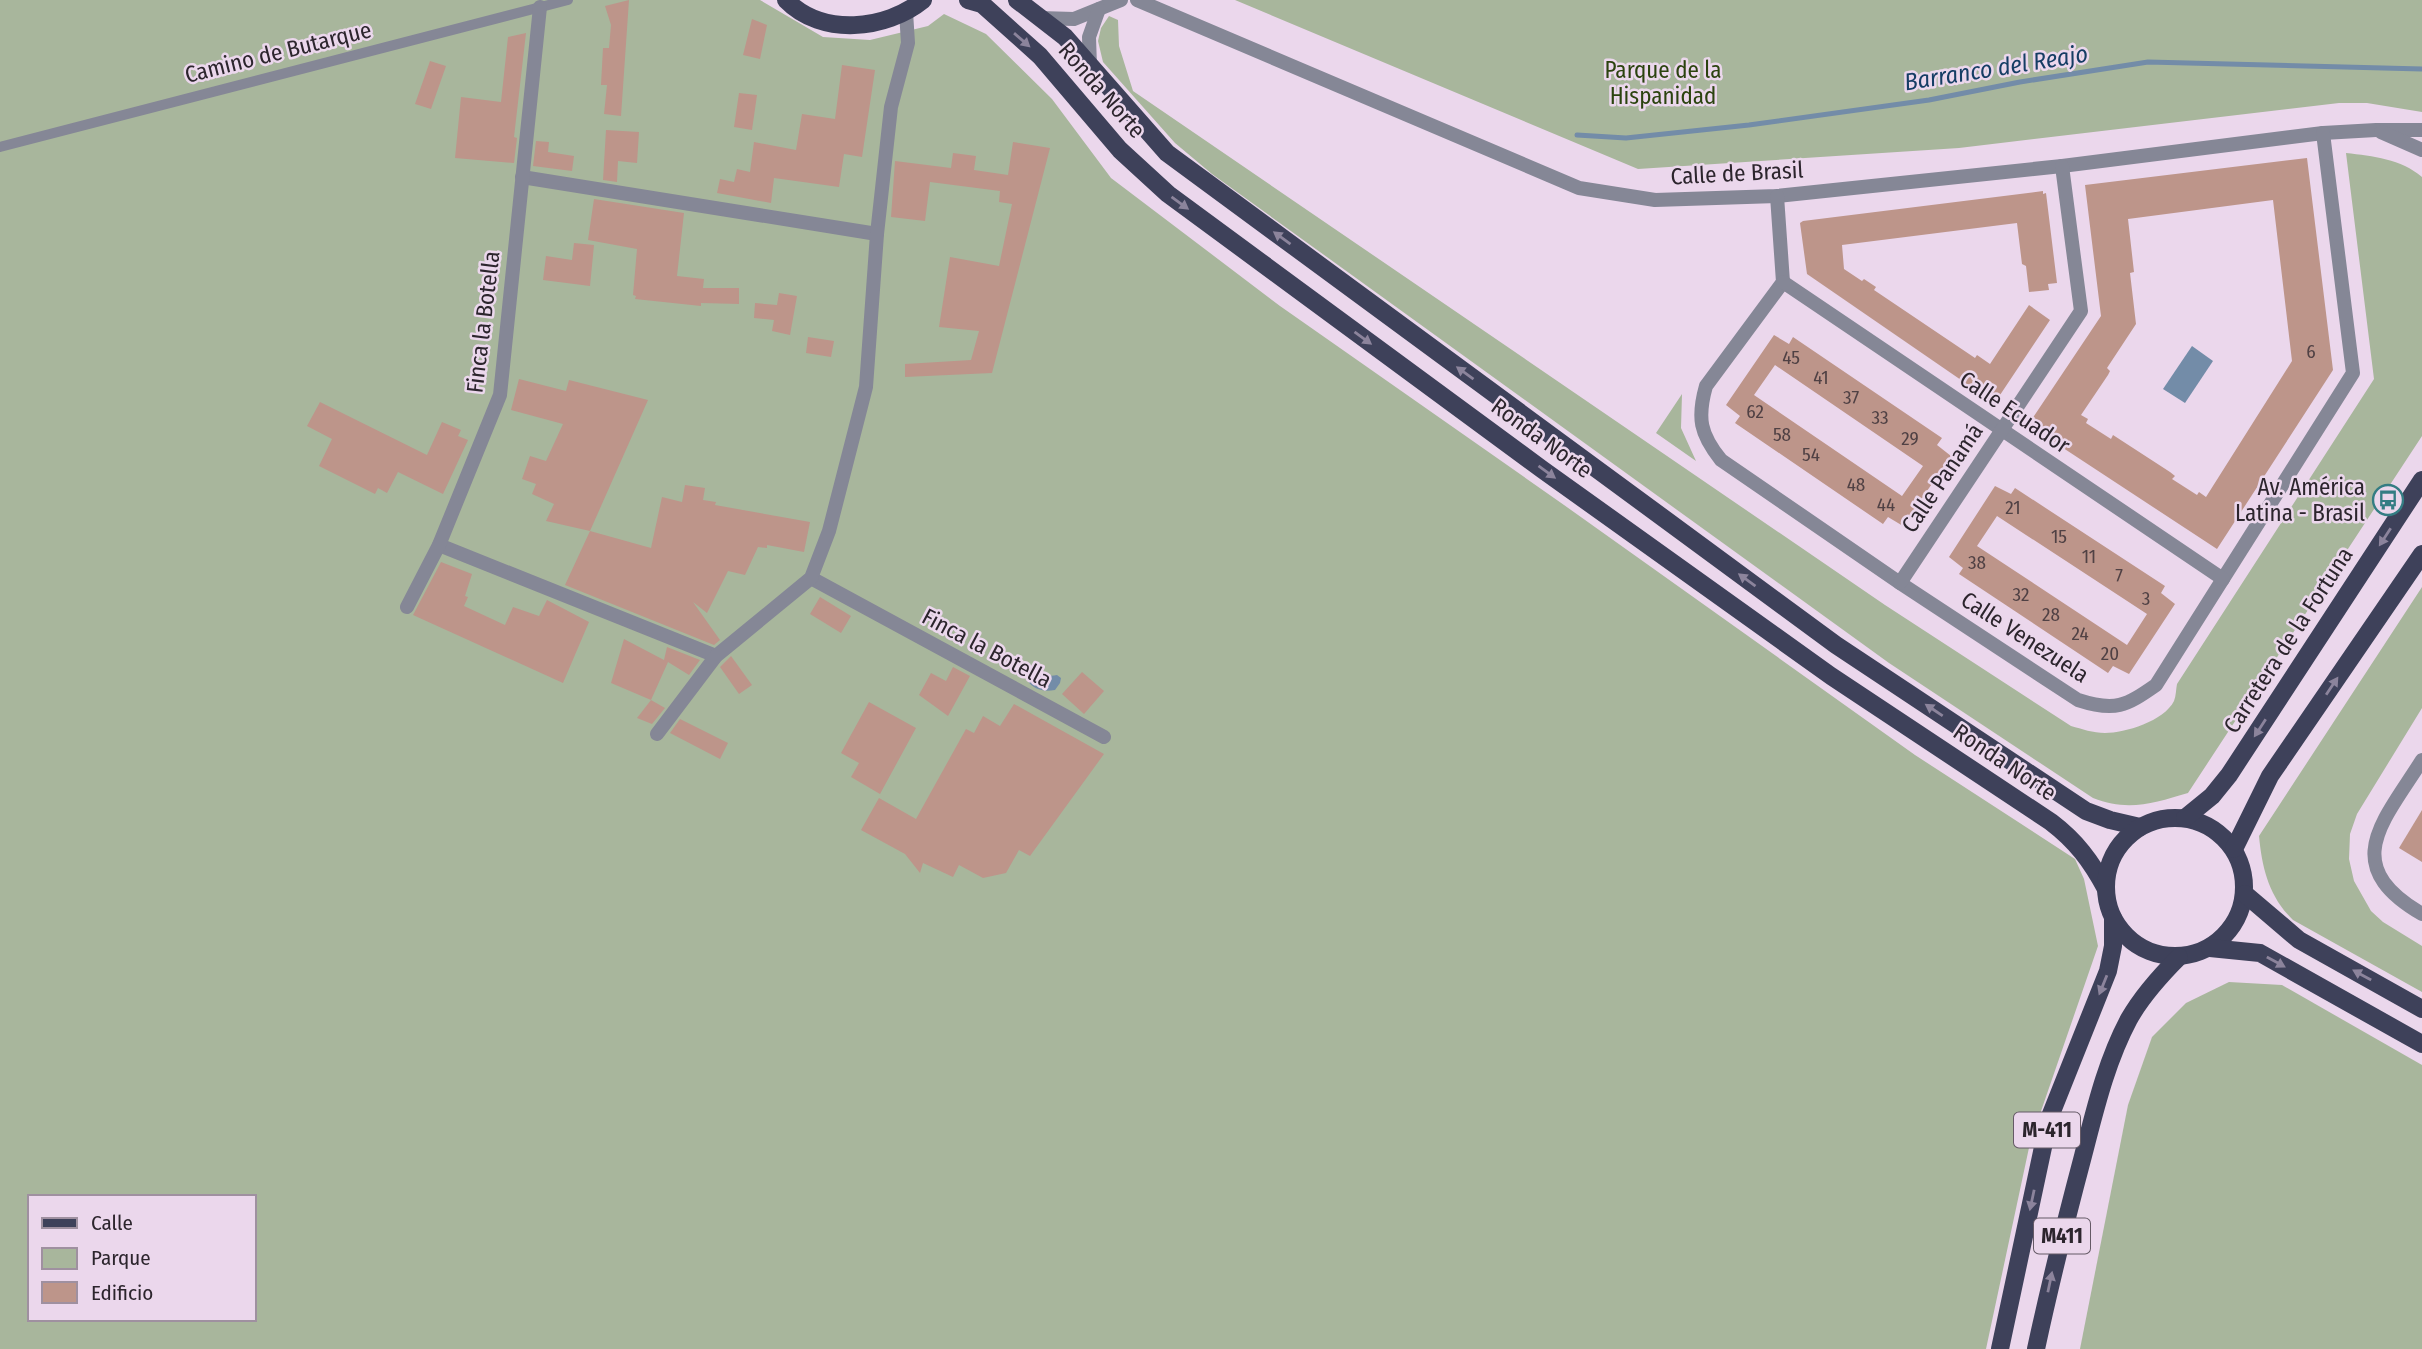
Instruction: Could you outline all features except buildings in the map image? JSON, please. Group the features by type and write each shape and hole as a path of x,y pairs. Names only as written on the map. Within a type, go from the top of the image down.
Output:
{"main road":[{"path":"786,0 817,19 846,26 877,23 906,12 923,0"},
{"name":"Ronda Norte","path":"968,0 982,4 1040,56 1120,150 1168,194 1543,470 1819,668 2051,822 2072,838 2091,861 2106,889"},
{"name":"Ronda Norte","path":"1017,0 1065,37 1167,153 1836,645 2086,811 2140,827"},
{"name":"Carretera de la Fortuna","path":"2185,818 2221,786 2422,480"},
{"path":"2234,849 2270,776 2422,554"},
{"path":"2185,818 2204,824 2221,834 2234,849 2243,871 2245,894 2239,915 2227,934 2210,948 2179,957 2159,955 2140,947 2124,935 2113,918 2106,889 2108,871 2114,853 2126,838 2140,827 2155,821 2185,818"},
{"path":"2245,894 2299,940 2422,1009"},
{"name":"M-411","path":"2000,1349 2049,1119 2108,971 2113,946 2113,918"},
{"path":"2210,948 2260,953 2422,1044"},
{"name":"M411","path":"2036,1349 2053,1270 2098,1100 2113,1054 2129,1018 2154,982 2179,957"}],"street":[{"path":"1040,18 1074,19 1121,0"},
{"name":"Calle de Brasil","path":"1137,0 1579,188 1654,200 1777,196 2062,166 2323,133 2422,130"},
{"name":"Finca la Botella","path":"407,607 439,545 500,395 540,7"},
{"path":"1090,66 1089,37 1099,9"},
{"path":"657,734 716,656 811,578 829,531 866,387 877,234 891,107 908,43 906,12"},
{"name":"Calle de Brasil","path":"2376,130 2422,150"},
{"name":"Calle Venezuela","path":"1783,282 1706,386 1701,405 1701,427 1709,445 1721,460 1900,583 2078,700 2099,707 2120,706 2156,685 2353,373 2323,133"},
{"name":"Calle Panamá","path":"1900,583 2081,311 2062,166"},
{"path":"522,177 877,234"},
{"path":"1777,196 1783,282"},
{"name":"Calle Ecuador","path":"1783,282 2223,579"},
{"path":"439,545 716,656"},
{"name":"Finca la Botella","path":"811,578 1104,737"},
{"path":"2422,760 2382,824 2375,846 2377,873 2390,892 2422,914"}],"lane":[{"name":"Camino de Butarque","path":"0,147 568,0"}],"green space":[{"path":"0,0 760,0 823,37 870,40 928,26 944,14 986,34 1052,99 1111,178 1280,306 1915,755 2075,859 2084,879 2098,946 2030,1143 1986,1349 0,1349"},
{"name":"Parque de la Hispanidad","path":"1235,0 2422,0 2422,112 2367,103 2339,103 1959,148 1638,169"},
{"path":"1109,16 1118,20 1119,46 1133,91 1885,605 2071,726 2101,733 2123,731 2153,720 2169,708 2175,699 2177,684 2374,379 2346,153 2396,162 2422,177 2422,436 2188,793 2129,805 2093,798 1889,663 1212,174 1175,143 1103,62 1098,41 1101,28"},
{"path":"1682,394 1681,428 1696,461 1656,433"},
{"path":"2422,587 2422,708 2357,814 2350,834 2349,859 2354,881 2371,911 2383,922 2422,946 2422,992 2293,920 2272,892 2262,859 2259,836"},
{"path":"2229,982 2282,985 2422,1065 2422,1349 2080,1349 2128,1105 2152,1037 2186,1003"}],"water":[{"path":"2192,346 2213,361 2185,403 2163,389"},
{"path":"1037,669 1046,675 1057,675 1061,678 1055,690 1039,690 1027,680 1031,670"}],"waterway":[{"name":"Barranco del Reajo","path":"1577,135 1626,138 1749,125 1929,100 2020,82 2148,62 2422,69"}],"place":[{"name":"Av. América Latina - Brasil","path":"2388,500"}]}
